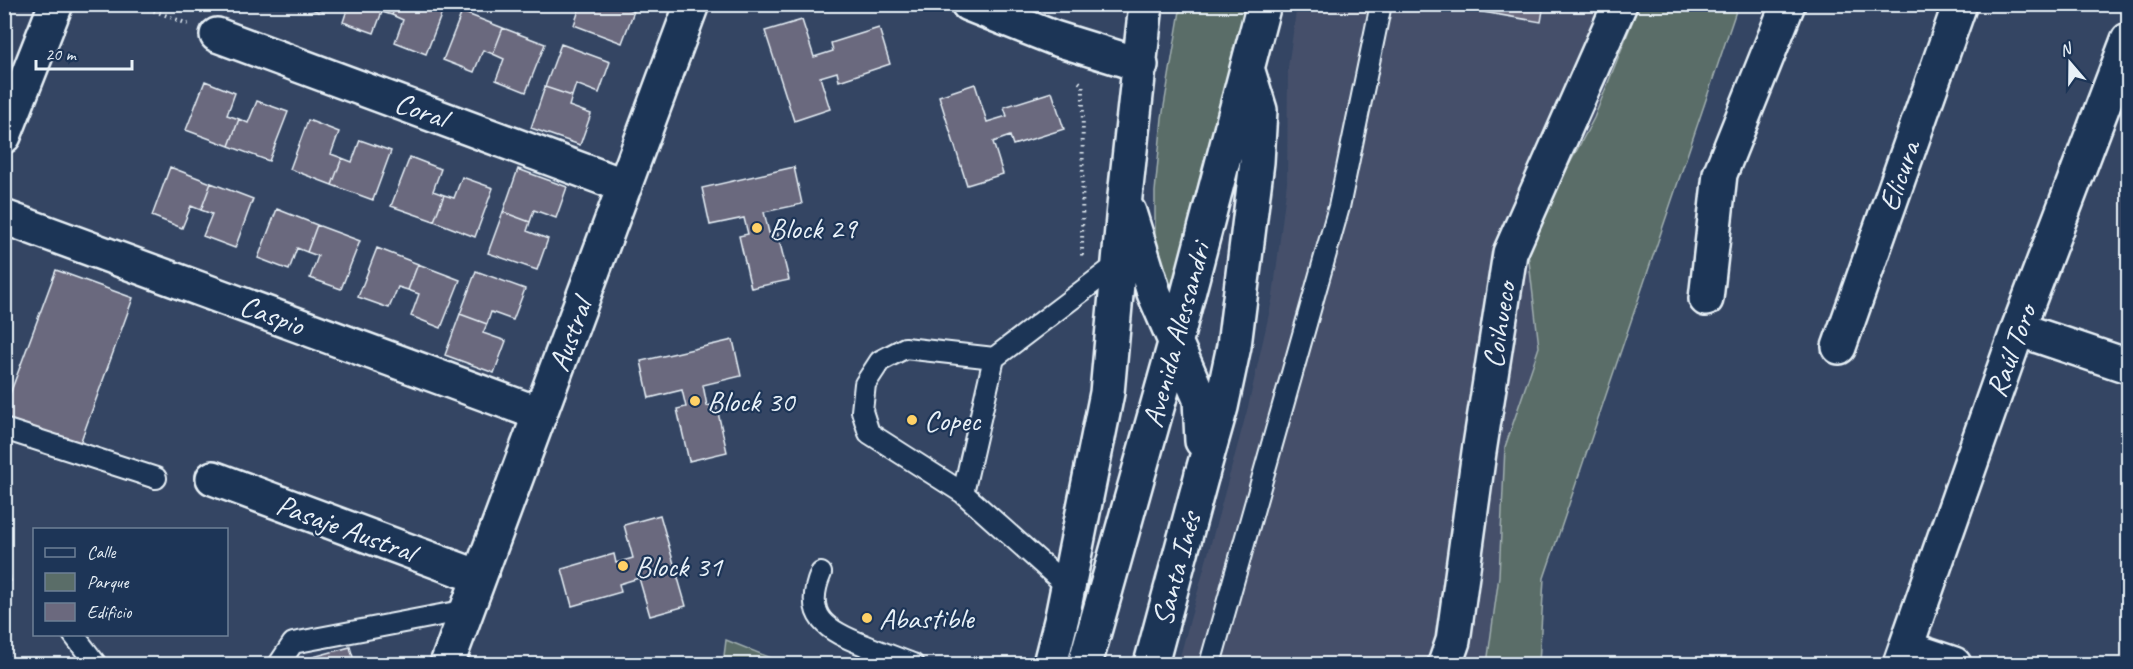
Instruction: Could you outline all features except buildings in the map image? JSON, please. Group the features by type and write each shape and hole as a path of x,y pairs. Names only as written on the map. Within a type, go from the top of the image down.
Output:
{"street":[{"path":"4,136 56,4"},
{"name":"Austral","path":"447,664 693,4"},
{"path":"968,4 1054,38 1141,65"},
{"name":"Avenida Alessandri","path":"1050,664 1107,393 1146,4"},
{"name":"Avenida Alessandri","path":"1085,664 1176,340 1264,4"},
{"name":"Coihueco","path":"1445,664 1453,641 1510,253 1620,4"},
{"path":"1706,299 1720,174 1788,4"},
{"name":"Elicura","path":"1839,347 1960,4"},
{"name":"Coral","path":"217,35 625,186"},
{"name":"Raúl Toro","path":"1903,656 2018,329 2128,40"},
{"name":"Santa Inés","path":"1151,664 1221,406 1234,346 1257,162 1260,110 1247,70"},
{"path":"1125,196 1154,293 1200,399 1202,474"},
{"name":"Caspio","path":"4,217 540,414"},
{"path":"2018,329 2128,366"},
{"name":"Pasaje Austral","path":"213,478 479,577"},
{"path":"1903,656 1954,664"}],"lane":[{"path":"1210,664 1339,207 1381,4"},
{"path":"963,493 994,358 1119,263"},
{"path":"994,358 905,348 880,361 865,384 862,411 869,433 963,493 1068,587"},
{"path":"4,429 156,478"},
{"path":"821,573 815,586 814,600 825,624 840,636 913,664"},
{"path":"279,664 293,643 467,610"},
{"path":"75,636 96,664"}],"path":[{"path":"137,4 161,14"}],"shaded area":[{"path":"1297,5 1639,5 1594,118 1527,244 1539,347 1505,447 1499,576 1487,664 1178,664 1248,407 1273,296 1287,182 1288,67"}],"green space":[{"path":"1181,5 1249,5 1176,289 1164,278 1155,239 1155,192 1162,118"},
{"path":"1639,5 1738,5 1544,578 1539,664 1487,664 1499,576 1505,447 1539,347 1527,244 1594,118"},
{"path":"726,640 786,664 723,664"}],"place":[{"name":"Block 29","path":"757,228"},
{"name":"Block 30","path":"695,401"},
{"name":"Copec","path":"912,420"},
{"name":"Block 31","path":"623,566"},
{"name":"Abastible","path":"867,618"}]}
